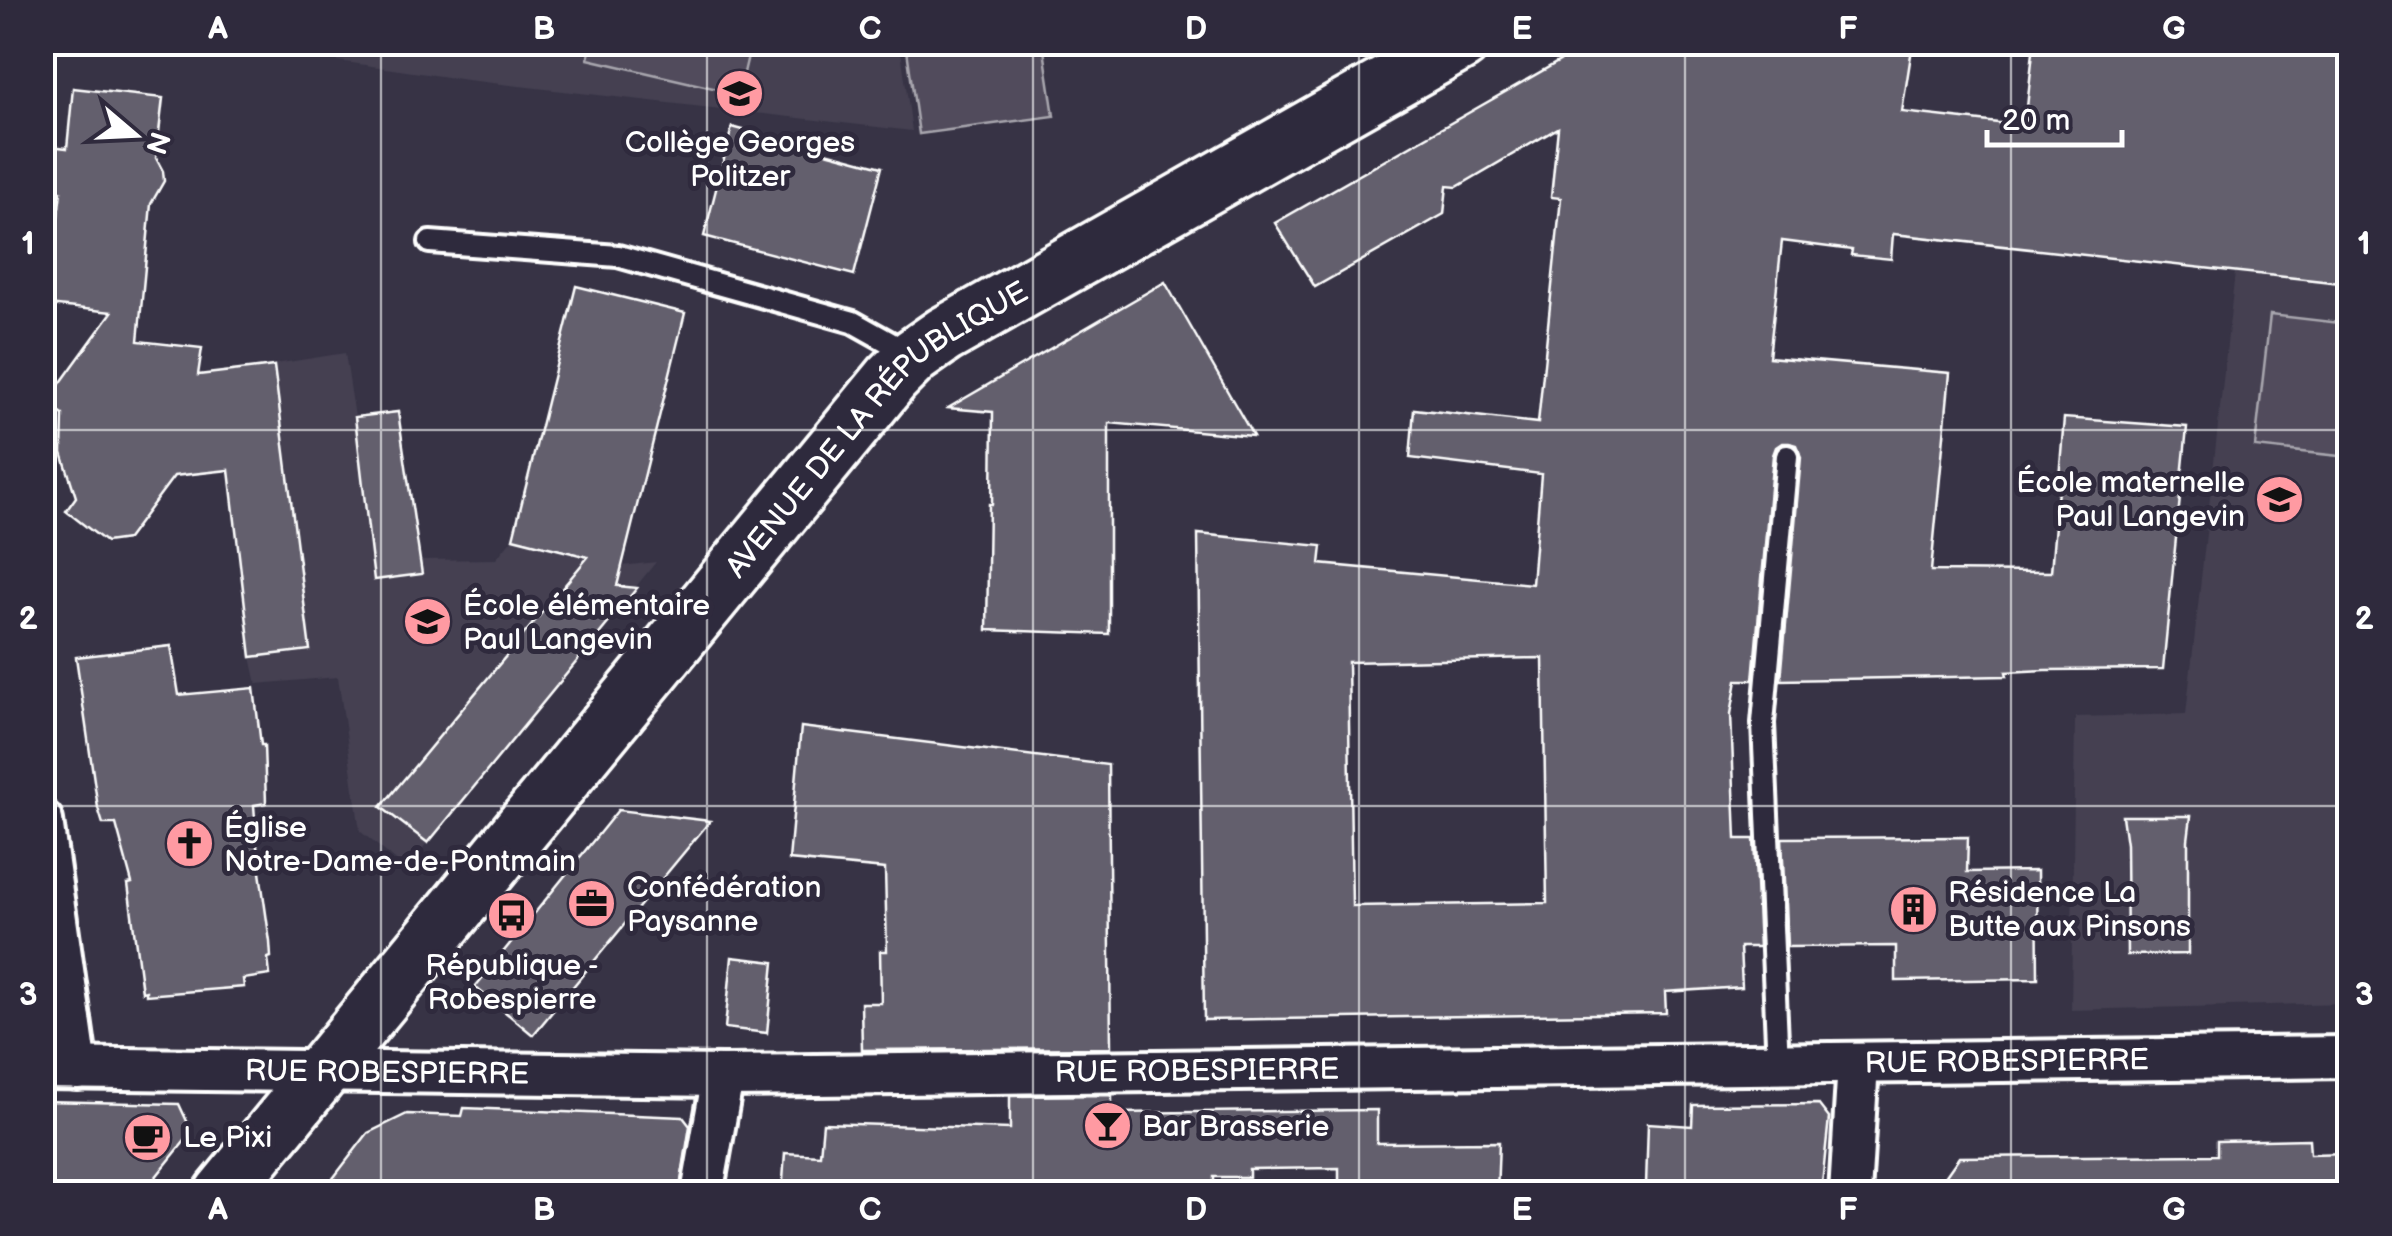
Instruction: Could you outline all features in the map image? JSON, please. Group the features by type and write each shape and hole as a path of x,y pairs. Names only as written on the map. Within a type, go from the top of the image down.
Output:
{"main road":[{"name":"AVENUE DE LA RÉPUBLIQUE","path":"222,1194 914,356 1462,42"}],"street":[{"path":"42,821 60,1068"},
{"name":"RUE ROBESPIERRE","path":"60,1068 723,1076 2350,1057"},
{"path":"1850,1194 1858,1064"},
{"path":"702,1194 723,1076"}],"lane":[{"path":"430,242 618,256 853,322 914,356"},
{"path":"1778,1064 1762,723 1786,456"}],"shaded area":[{"path":"592,42 751,43 739,94 588,59"},
{"name":"Collège Georges Politzer","path":"199,43 900,43 912,131 467,80"},
{"path":"906,43 1043,43 1054,116 919,134"},
{"name":"École maternelle Paul Langevin","path":"2235,272 2349,284 2349,1003 2071,1010 2075,717 2186,714"},
{"path":"2270,315 2349,324 2349,457 2255,447"},
{"name":"École élémentaire Paul Langevin","path":"345,353 355,417 398,412 420,560 496,559 513,538 622,566 656,562 406,869 360,831 338,677 257,684 217,373"}],"building":[{"path":"1593,42 1913,42 1902,112 2025,126 2034,42 2350,42 2350,284 1893,234 1891,259 1782,241 1769,357 1950,373 1931,571 2051,572 2064,418 2187,427 2163,669 1781,680 1801,457 1796,445 1782,443 1776,447 1753,680 1737,680 1731,714 1736,839 1754,839 1759,947 1740,947 1742,987 1665,992 1666,1013 1204,1020 1198,534 1322,546 1320,564 1532,584 1541,474 1410,458 1414,409 1538,423 1561,198 1551,197 1558,128 1457,187 1447,186 1444,214 1315,287 1275,223","holes":["1543,658 1547,903 1352,906 1348,662"]},
{"path":"73,88 163,98 156,158 164,181 151,204 138,341 202,348 198,375 274,366 310,650 251,657 229,470 174,476 127,539 106,542 66,511 76,497 62,453 63,415 46,403 112,312 48,305 61,191 42,189 42,145 67,148"},
{"path":"732,127 882,167 854,275 704,236"},
{"path":"1165,282 1253,436 1109,423 1109,634 987,630 993,412 948,408"},
{"path":"576,286 685,313 617,586 637,588 428,843 381,807 588,557 513,538"},
{"path":"398,412 422,574 374,580 355,417"},
{"name":"Église Notre-Dame-de-Pontmain","path":"171,646 179,695 254,688 264,745 266,803 254,805 270,942 270,975 243,979 244,987 146,995 146,991 142,992 128,884 132,883 116,824 103,824 98,808 76,657"},
{"path":"801,727 1108,765 1111,1048 862,1050 861,1003 881,1003 880,951 887,951 885,869 789,860"},
{"name":"Confédération Paysanne","path":"618,810 710,821 533,1035 475,987"},
{"path":"2122,816 2191,816 2188,954 2127,955"},
{"name":"Résidence La Butte aux Pinsons","path":"1968,837 1967,872 2037,871 2038,979 1896,981 1896,946 1787,947 1782,838"},
{"path":"732,957 774,962 767,1033 725,1028"},
{"path":"1112,1095 1112,1113 1377,1110 1377,1143 1499,1142 1497,1194 1339,1194 1339,1168 1249,1169 1249,1177 1214,1177 1214,1194 912,1194 837,1190 836,1194 782,1194 785,1153 820,1155 823,1123 1010,1129 1010,1096"},
{"path":"42,1101 179,1104 192,1132 142,1194 42,1194"},
{"path":"1818,1104 1829,1118 1821,1194 1688,1194 1688,1188 1646,1185 1648,1123 1692,1126 1693,1105"},
{"path":"464,1108 683,1117 690,1126 679,1194 321,1194 368,1133 407,1114 462,1116"},
{"path":"2309,1139 2310,1154 2350,1153 2350,1194 1933,1194 1959,1157 2217,1155 2217,1141"}],"place":[{"name":"Collège Georges Politzer","path":"740,93"},
{"name":"École maternelle Paul Langevin","path":"2280,499"},
{"name":"École élémentaire Paul Langevin","path":"428,622"},
{"name":"Église Notre-Dame-de-Pontmain","path":"189,844"},
{"name":"Confédération Paysanne","path":"592,904"},
{"name":"Résidence La Butte aux Pinsons","path":"1913,909"},
{"name":"République - Robespierre","path":"512,916"},
{"name":"Bar Brasserie","path":"1107,1126"},
{"name":"Le Pixi","path":"148,1137"}]}
